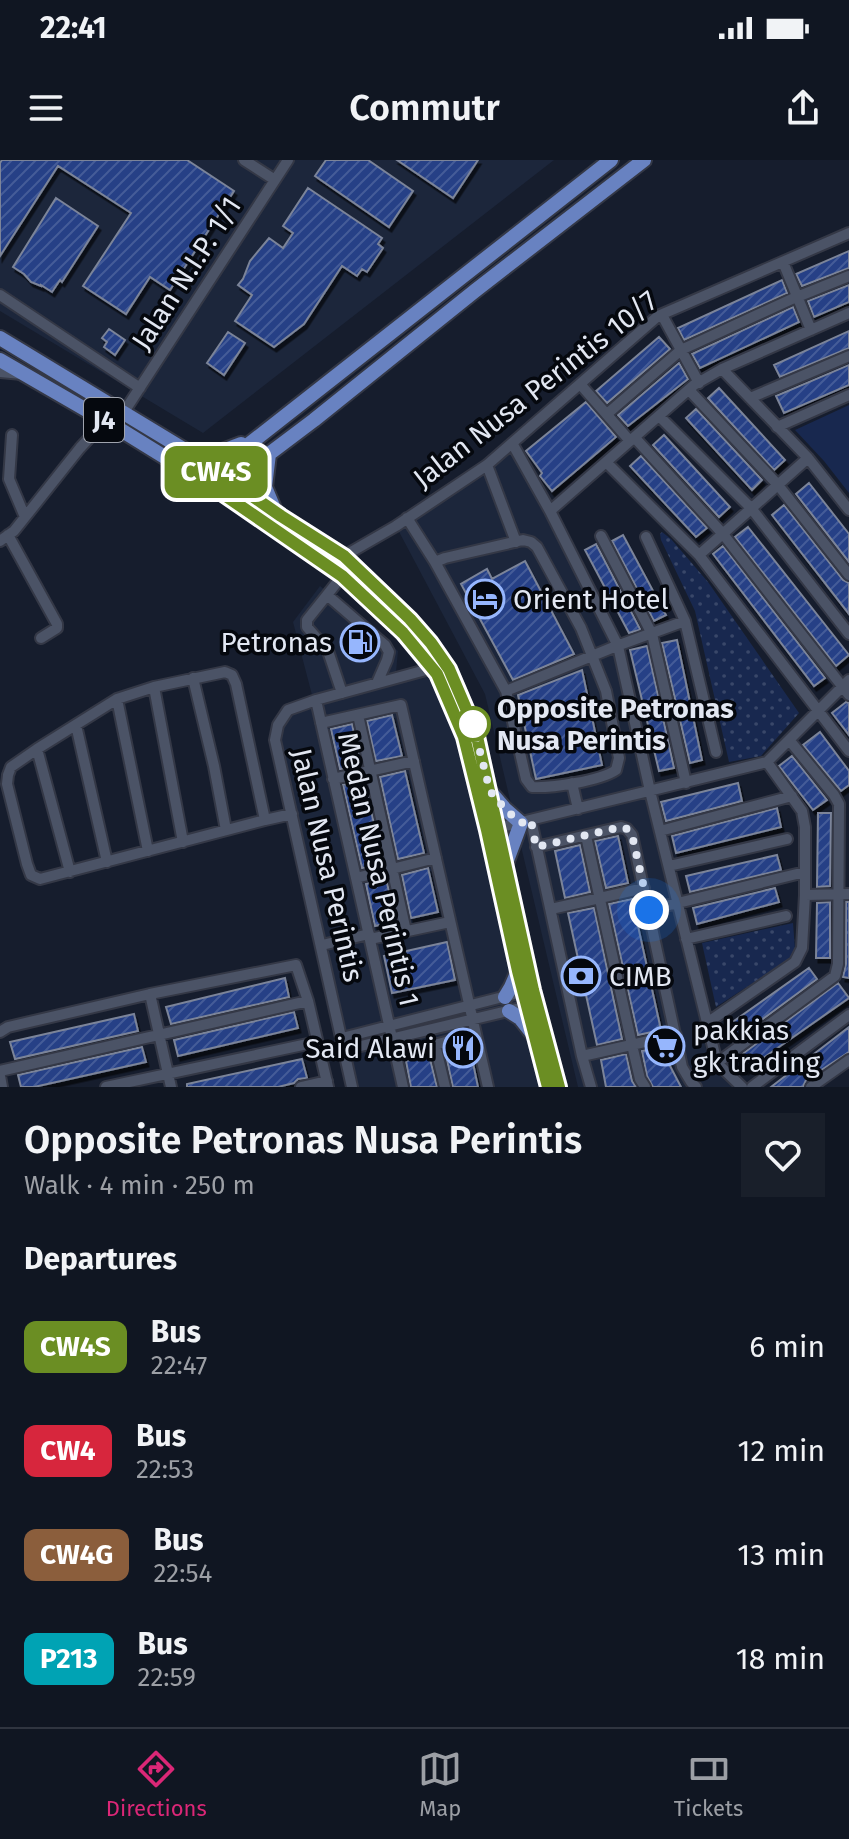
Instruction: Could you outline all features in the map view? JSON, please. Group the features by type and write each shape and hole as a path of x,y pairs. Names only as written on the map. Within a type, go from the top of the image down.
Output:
{"main road":[{"path":"212,477 257,438 611,160"},
{"path":"223,493 233,481 644,160"},
{"name":"J4","path":"0,338 187,451 223,493 342,576 403,633 433,668 464,737 506,865 534,1035 548,1087"},
{"name":"J4","path":"0,360 105,421 212,477 233,481 344,556 431,643 449,669 476,732 490,791 493,829 518,971 559,1087"},
{"path":"187,451 220,452 257,438"},
{"path":"269,454 265,487 275,512"},
{"path":"490,791 505,809 526,821 514,839 506,865"},
{"path":"518,971 507,1004 534,1035"}],"street":[{"path":"244,160 275,180"},
{"name":"Jalan N.I.P. 1/1","path":"124,412 288,160"},
{"name":"Jalan Nusa Perintis 10/7","path":"344,556 487,465 662,315 849,233"},
{"path":"783,262 811,330"},
{"path":"607,414 681,350 849,276"},
{"path":"0,295 140,388"},
{"path":"550,511 699,383 722,369 849,313"},
{"path":"662,315 699,383"},
{"path":"750,398 849,356"},
{"path":"722,369 808,458 849,510"},
{"path":"0,372 24,374"},
{"path":"493,829 767,762 847,687 723,534 580,384"},
{"path":"689,390 778,485 849,575"},
{"path":"777,427 849,395"},
{"path":"659,416 751,508 849,634"},
{"path":"41,638 57,628 57,624 4,538 14,531 105,421"},
{"path":"12,435 9,479 25,517"},
{"path":"512,443 618,646 717,1063 742,1087"},
{"path":"699,555 808,458"},
{"path":"606,462 699,555 849,751"},
{"path":"487,465 519,541"},
{"path":"407,518 435,562 506,691 526,779 532,787 543,788 607,776 616,770 619,758 606,691 581,628 537,547 531,542 519,541 435,562"},
{"path":"601,536 652,634 686,783"},
{"path":"646,537 685,621 716,752"},
{"path":"342,576 307,620 307,627 328,651 342,693"},
{"path":"327,595 385,645 389,652 377,683"},
{"path":"506,691 685,621"},
{"name":"Jalan Nusa Perintis","path":"352,1087 275,740 278,725 288,710 433,668"},
{"path":"265,820 236,684 232,675 225,672 154,687 117,699 11,767 8,775 7,784 27,864 31,875 40,879 292,814"},
{"path":"193,678 226,830"},
{"path":"154,687 183,842"},
{"path":"117,699 148,851"},
{"name":"Medan Nusa Perintis 1","path":"316,700 403,1087"},
{"path":"321,723 401,705 488,1087"},
{"path":"358,715 406,931"},
{"path":"76,725 107,862"},
{"path":"717,1063 835,976 838,964 844,894 839,804 790,741"},
{"path":"37,749 70,872"},
{"path":"333,779 414,761"},
{"path":"707,1023 795,962 802,948 805,827 802,811 767,762"},
{"path":"572,783 578,809"},
{"path":"660,831 792,796"},
{"path":"526,821 536,847 591,1087"},
{"path":"536,847 621,827 632,835 682,1067 696,1087"},
{"path":"586,836 632,1045 640,1079 645,1087"},
{"path":"669,866 787,839"},
{"path":"356,878 436,858"},
{"path":"649,910 805,872"},
{"path":"551,909 644,888"},
{"path":"805,895 844,894"},
{"path":"686,939 786,916"},
{"path":"322,945 450,922"},
{"path":"0,1032 8,1027 150,994 296,965 308,1001 327,1084 301,1087"},
{"path":"150,994 171,1087"},
{"path":"344,1050 472,1020 507,1004 530,998"},
{"path":"2,1087 0,1074 308,1001"},
{"path":"342,1038 469,1006 507,1004"},
{"path":"752,1087 849,1015"},
{"path":"396,1055 476,1034"},
{"path":"582,1056 676,1035"},
{"path":"106,1087 317,1042"},
{"path":"435,1045 445,1087"},
{"path":"811,1087 849,1060"}],"shaded area":[{"path":"0,160 554,160 203,433 0,311"},
{"path":"849,405 849,493 795,430"},
{"path":"508,446 614,647 710,1066 733,1087 578,1087 485,694 396,526"},
{"path":"662,532 708,582 799,713 761,756 729,762 695,611 661,540"},
{"path":"320,586 398,651 396,672 312,695 293,622"},
{"path":"425,670 453,721 542,1087 357,1087 309,879 278,725 288,710"},
{"path":"793,923 795,950 790,959 716,1007 702,943"}],"building":[{"path":"2,160 187,160 234,191 170,290 150,277 126,314 83,286 131,213 58,166 0,256"},
{"path":"326,160 368,160 413,191 389,227 315,176"},
{"path":"397,160 478,160 453,198"},
{"path":"308,188 382,238 378,244 383,248 367,272 362,269 357,276 342,266 304,324 274,347 235,321 252,295 238,285 250,261 269,238 283,248 293,233 283,226"},
{"path":"56,198 98,226 62,282 60,280 52,292 31,282 13,267"},
{"path":"849,251 849,268 802,286 796,274"},
{"path":"782,280 787,293 684,340 678,328"},
{"path":"849,285 849,302 814,317 808,301"},
{"path":"793,307 799,322 700,368 692,354"},
{"path":"109,329 125,340 115,355 104,347 107,342 102,338"},
{"path":"849,331 849,348 780,377 774,365"},
{"path":"228,332 245,343 224,375 207,363"},
{"path":"659,337 670,349 607,403 596,391"},
{"path":"679,363 688,379 628,426 618,415"},
{"path":"849,365 849,385 784,413 776,396"},
{"path":"719,388 785,460 774,470 708,398"},
{"path":"586,402 616,437 552,491 526,451"},
{"path":"696,409 762,480 752,490 686,418"},
{"path":"664,435 730,507 719,517 653,445"},
{"path":"641,456 707,528 696,537 630,466"},
{"path":"809,483 849,534 849,562 796,494"},
{"path":"784,505 843,580 849,583 849,614 772,515"},
{"path":"748,527 849,655 836,666 735,537"},
{"path":"623,535 666,615 654,621 612,541"},
{"path":"596,544 639,630 629,633 585,550"},
{"path":"723,546 825,678 814,686 713,554"},
{"path":"525,561 574,654 513,680 461,584 487,569 492,579"},
{"path":"677,640 702,760 690,763 662,643"},
{"path":"647,646 674,768 659,771 630,650"},
{"path":"582,670 602,765 536,779 518,695"},
{"path":"849,703 849,735 832,713"},
{"path":"392,715 402,756 376,761 367,721"},
{"path":"352,724 361,765 340,769 331,729"},
{"path":"820,732 849,771 849,785 841,791 803,745"},
{"path":"792,756 827,800 813,810 779,766"},
{"path":"405,771 424,853 398,859 380,777"},
{"path":"364,780 383,863 362,868 343,785"},
{"path":"738,783 742,801 666,821 661,802"},
{"path":"777,808 781,827 676,853 672,836"},
{"path":"818,813 831,813 830,886 817,887"},
{"path":"618,836 628,883 606,888 595,841"},
{"path":"580,845 590,892 565,898 555,851"},
{"path":"777,855 781,870 690,892 686,876"},
{"path":"428,868 438,912 411,918 402,875"},
{"path":"386,879 396,921 375,926 366,884"},
{"path":"775,888 779,902 697,924 693,908"},
{"path":"632,899 661,1030 638,1035 609,904"},
{"path":"830,902 830,958 816,958 817,903"},
{"path":"846,902 849,902 849,978 843,977 846,964"},
{"path":"594,908 622,1039 597,1045 568,913"},
{"path":"447,942 455,980 392,993 384,956"},
{"path":"809,968 817,979 733,1041 724,1028"},
{"path":"285,978 289,997 171,1024 166,1007"},
{"path":"838,983 849,998 746,1070 737,1058"},
{"path":"294,1012 298,1028 178,1056 174,1040"},
{"path":"134,1014 138,1031 15,1059 10,1042"},
{"path":"849,1027 849,1052 806,1080 803,1087 771,1087"},
{"path":"469,1044 478,1087 453,1087 445,1051"},
{"path":"666,1046 670,1066 681,1087 653,1087 647,1076 642,1051"},
{"path":"142,1047 146,1062 34,1087 21,1087 18,1075"},
{"path":"626,1054 636,1087 606,1087 601,1060"},
{"path":"429,1055 437,1087 411,1087 406,1061"},
{"path":"302,1059 307,1078 278,1087 187,1087 187,1084"}],"bus line":[{"name":"CW4S","path":"548,1087 464,737 437,674 403,633 342,576 207,483 216,471 344,556 410,619 449,669 476,732 533,990 559,1087"}],"place":[{"name":"Orient Hotel","path":"485,599"},
{"name":"Petronas","path":"360,642"},
{"name":"Opposite Petronas Nusa Perintis","path":"473,724"},
{"name":"CIMB","path":"581,976"},
{"name":"pakkias gk trading","path":"665,1046"},
{"name":"Said Alawi","path":"463,1048"}],"route":[{"path":"473,724 490,791 521,823 531,820 536,847 621,827 627,829 632,835 649,910"}]}
